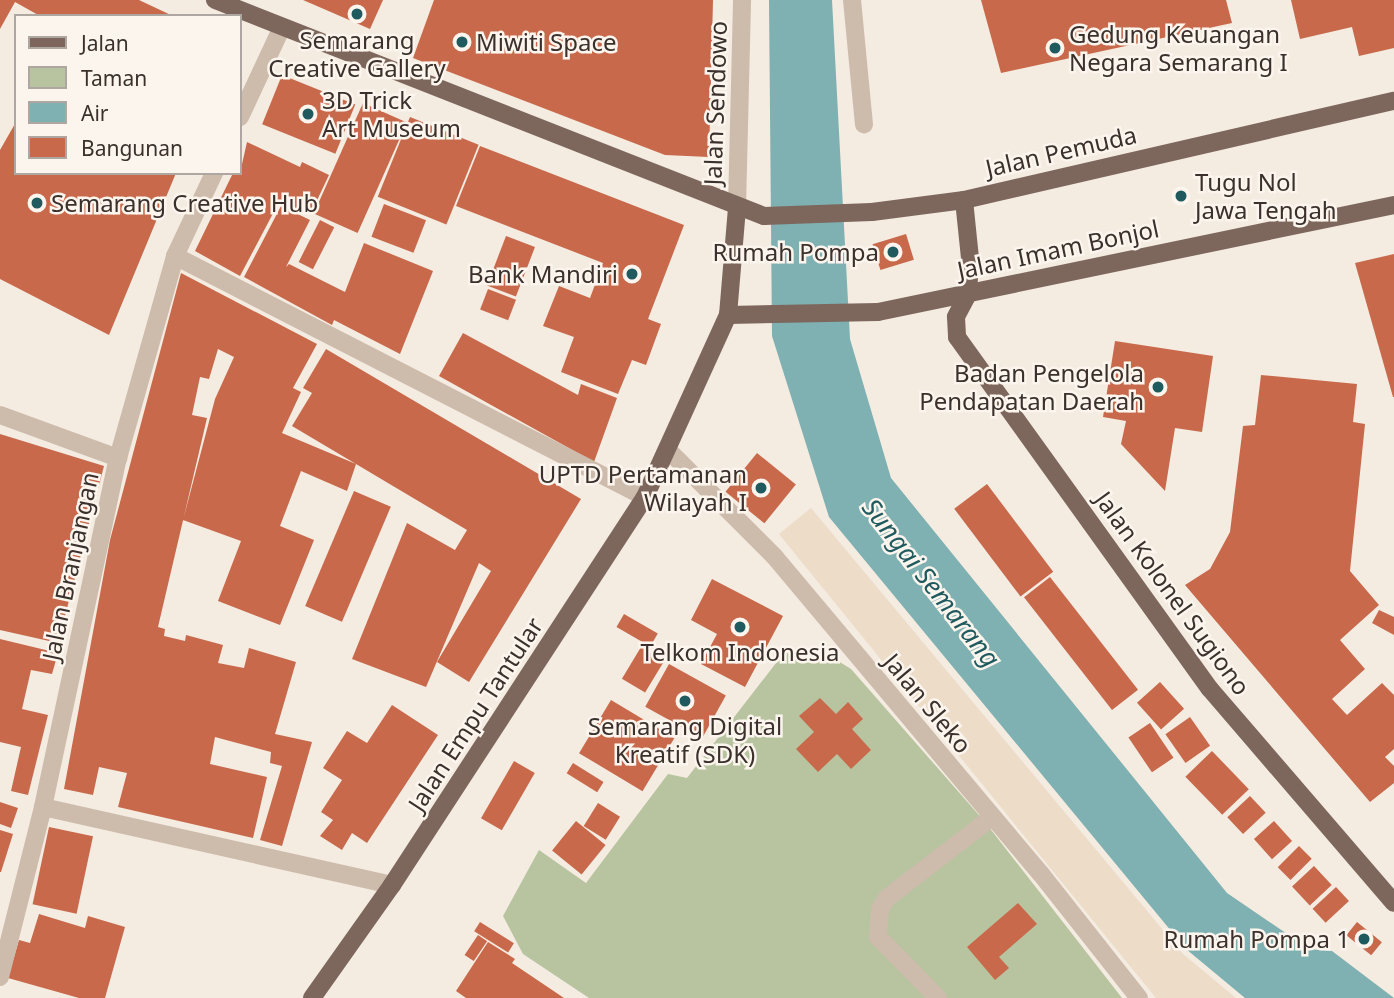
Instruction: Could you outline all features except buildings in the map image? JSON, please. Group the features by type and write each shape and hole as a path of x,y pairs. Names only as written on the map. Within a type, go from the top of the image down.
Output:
{"main road":[{"name":"Jalan Pemuda","path":"215,0 764,216 872,212 964,200 1394,101"},
{"name":"Jalan Kolonel Sugiono","path":"964,200 970,258 968,293 956,317 957,337 1210,689 1394,903"},
{"name":"Jalan Imam Bonjol","path":"728,316 757,318 878,312 1394,205"},
{"name":"Jalan Empu Tantular","path":"312,998 392,885 645,497 728,316 737,207"}],"street":[{"name":"Jalan Sendowo","path":"737,207 742,0"},
{"path":"852,0 864,124"},
{"path":"242,113 282,27"},
{"name":"Jalan Branjangan","path":"0,977 43,807 118,458 175,256 213,175"},
{"path":"175,256 645,497"},
{"path":"0,415 118,458"},
{"name":"Jalan Sleko","path":"668,450 774,556 1139,998"},
{"path":"43,807 392,885"},
{"path":"938,998 878,937 880,909 887,898 992,817"}],"green space":[{"path":"817,648 851,669 985,822 1122,998 589,998 523,954 503,916 539,850 586,883 668,774 687,778 783,654"}],"shaded area":[{"path":"811,508 1183,954 1236,998 1156,998 779,534"}],"water":[{"name":"Sungai Semarang","path":"769,0 832,0 850,339 891,478 1227,893 1309,949 1332,951 1394,998 1245,998 1186,949 829,517 772,336"}],"place":[{"name":"Semarang Creative Gallery","path":"357,14"},
{"name":"Miwiti Space","path":"462,42"},
{"name":"Gedung Keuangan Negara Semarang I","path":"1055,48"},
{"name":"3D Trick Art Museum","path":"308,114"},
{"name":"Tugu Nol Jawa Tengah","path":"1181,196"},
{"name":"Semarang Creative Hub","path":"37,203"},
{"name":"Rumah Pompa","path":"893,252"},
{"name":"Bank Mandiri","path":"632,274"},
{"name":"Badan Pengelola Pendapatan Daerah","path":"1158,387"},
{"name":"UPTD Pertamanan Wilayah I","path":"761,488"},
{"name":"Telkom Indonesia","path":"740,627"},
{"name":"Semarang Digital Kreatif (SDK)","path":"685,701"},
{"name":"Rumah Pompa 1","path":"1364,939"}]}
